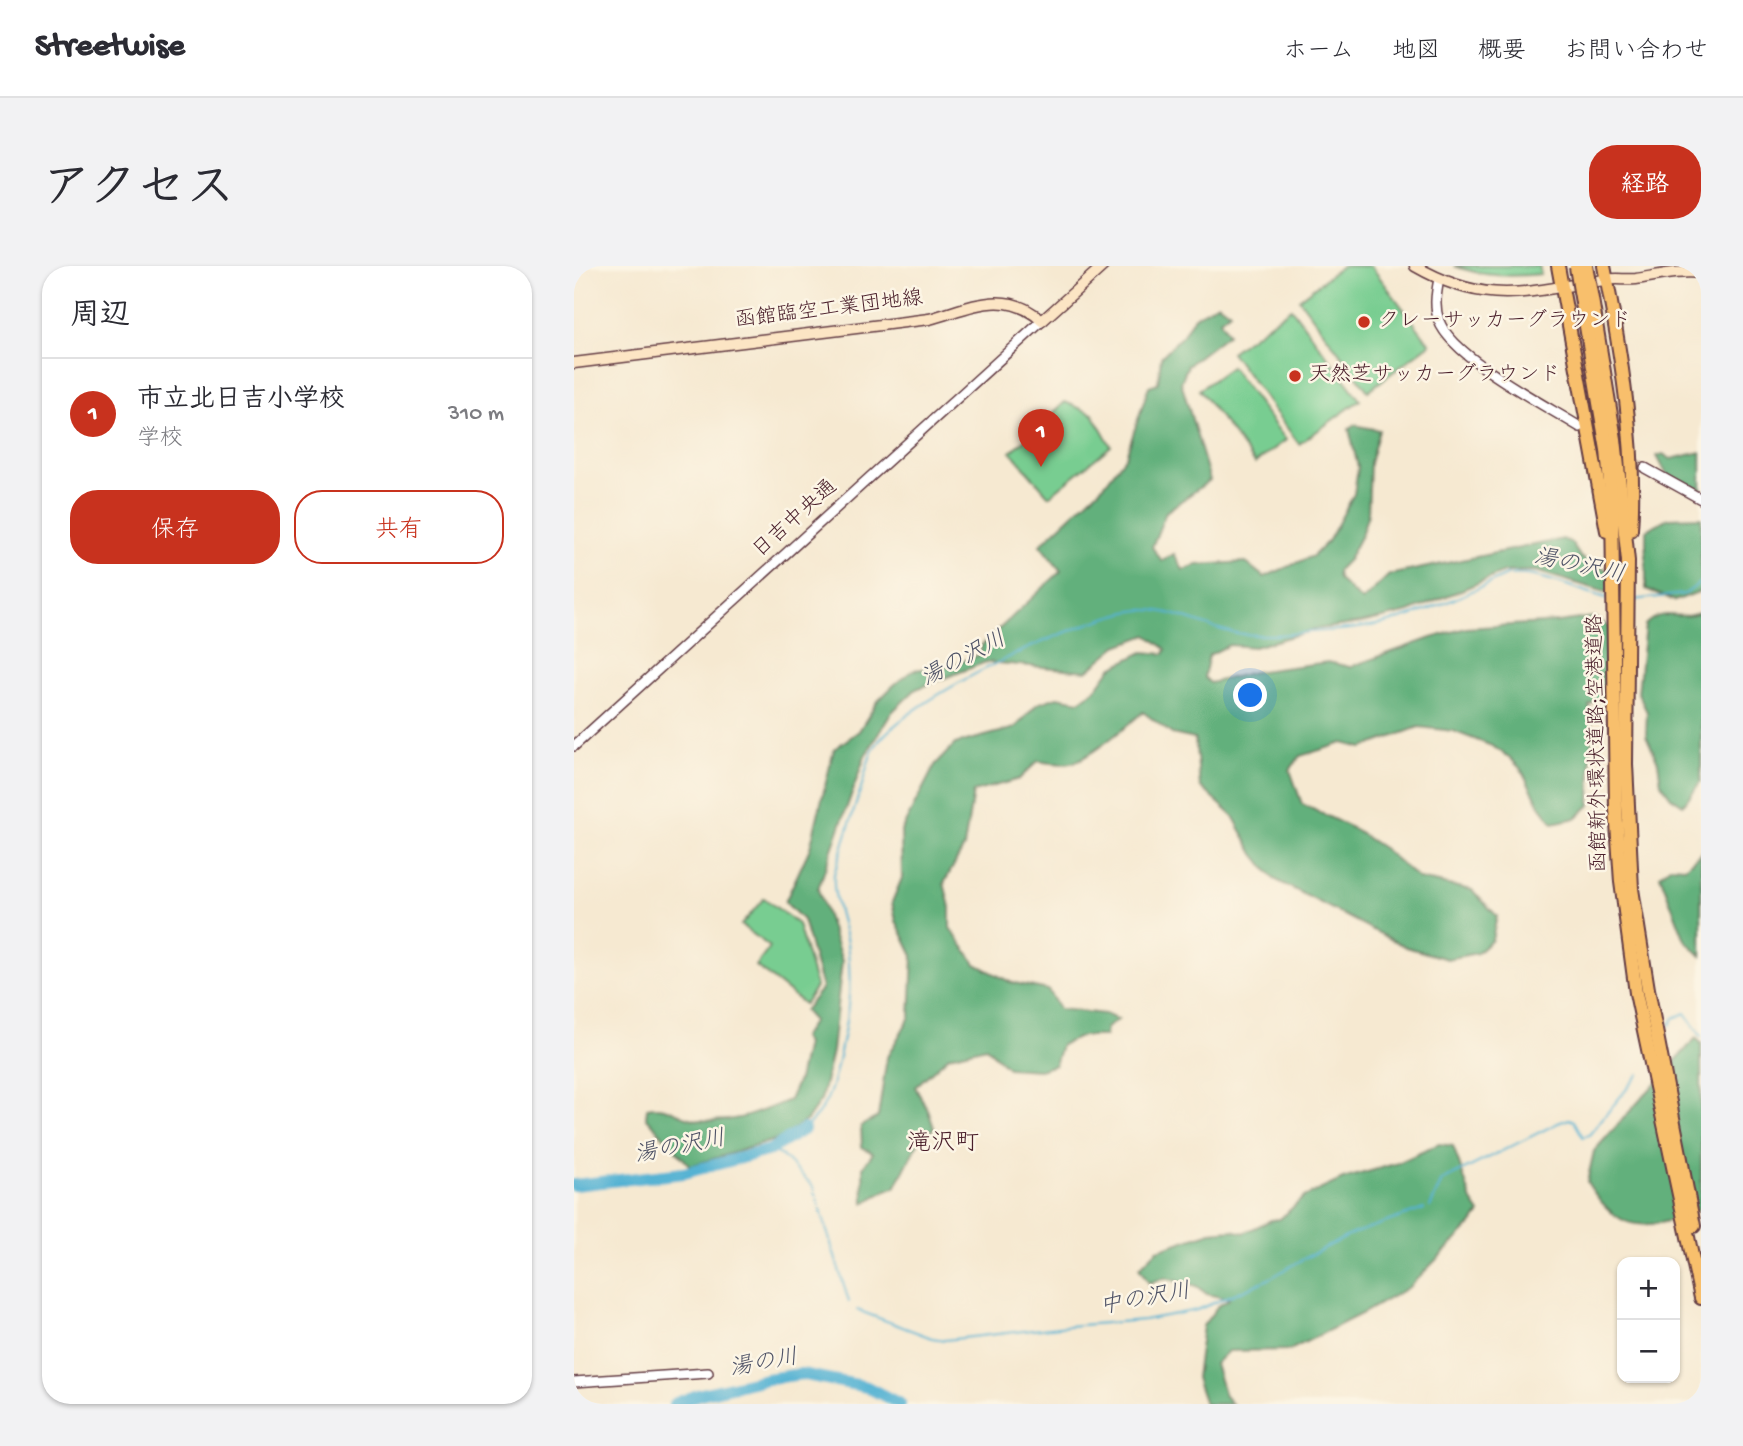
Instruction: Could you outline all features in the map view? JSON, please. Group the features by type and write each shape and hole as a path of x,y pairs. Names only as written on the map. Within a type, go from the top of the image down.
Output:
{"highway":[{"path":"1558,266 1619,533"},
{"path":"1576,266 1587,301"},
{"path":"1586,266 1587,301 1619,533"},
{"path":"1605,272 1619,359 1633,506 1619,533"},
{"name":"函館新外環状道路;空港道路","path":"1619,533 1614,559 1632,889 1648,989 1701,1261"},
{"name":"函館新外環状道路;空港道路","path":"1619,533 1628,561 1616,809 1621,882 1636,993 1701,1298"}],"main road":[{"path":"1042,320 1103,266"},
{"path":"1415,266 1460,288 1514,294 1562,288 1605,272 1632,280 1668,274 1701,273"},
{"name":"函館臨空工業団地線","path":"574,363 929,319 980,304 998,302 1024,307 1042,320"}],"street":[{"path":"1439,279 1437,314 1443,329 1454,344 1471,358 1580,428"},
{"name":"日吉中央通","path":"574,746 1042,320"},
{"path":"1645,468 1701,499"},
{"path":"574,1382 708,1373"}],"green space":[{"name":"クレーサッカーグラウンド","path":"1342,266 1371,266 1430,344 1368,391 1299,299"},
{"path":"1454,266 1539,266 1541,274 1497,275"},
{"path":"1218,303 1230,312 1220,320 1228,334 1188,365 1181,382 1210,480 1166,512 1152,547 1162,561 1174,554 1183,570 1197,565 1245,562 1264,577 1313,556 1329,540 1354,494 1358,467 1349,429 1355,425 1379,430 1370,463 1368,514 1348,560 1337,571 1338,579 1362,601 1389,575 1563,539 1572,544 1581,558 1612,572 1609,593 1536,571 1504,572 1409,612 1317,629 1254,647 1229,645 1209,655 1204,677 1210,683 1253,672 1328,662 1350,667 1466,628 1594,617 1611,628 1611,692 1589,705 1592,721 1590,805 1576,818 1553,823 1541,807 1521,769 1509,757 1492,746 1453,731 1419,727 1362,748 1343,743 1300,756 1290,770 1302,804 1352,828 1384,849 1419,879 1472,890 1497,916 1492,940 1477,953 1447,959 1406,947 1274,879 1254,854 1233,816 1200,786 1195,739 1172,734 1143,712 1108,741 1078,760 1063,764 1038,761 1019,779 973,792 964,847 944,883 950,907 950,928 976,964 1010,982 1048,990 1059,1009 1105,1014 1118,1020 1106,1028 1105,1036 1082,1036 1061,1045 1055,1065 1040,1070 1008,1068 986,1047 949,1056 915,1087 928,1110 934,1128 920,1139 895,1188 864,1203 863,1167 873,1153 862,1147 861,1126 878,1117 887,1057 910,1017 913,956 896,921 892,902 902,878 901,831 935,765 955,744 1015,728 1037,704 1057,697 1080,701 1095,690 1111,668 1143,652 1164,654 1166,649 1147,635 1117,646 1087,671 986,662 916,689 892,712 865,756 818,889 842,961 832,1051 821,1100 807,1120 781,1138 690,1166 646,1117 647,1108 662,1107 699,1120 735,1119 789,1100 798,1080 806,1044 802,1038 813,1021 804,1011 822,988 803,920 785,902 810,848 834,749 859,731 877,702 913,670 951,666 981,654 981,646 1061,571 1040,545 1105,484 1126,456 1149,386 1158,383 1161,357 1183,335 1193,318"},
{"name":"天然芝サッカーグラウンド","path":"1291,308 1360,400 1299,444 1231,352"},
{"path":"1231,367 1286,440 1255,463 1199,390"},
{"path":"1065,402 1093,414 1111,446 1049,496 1011,452"},
{"path":"1701,452 1701,489 1667,475 1657,456 1663,454 1671,459"},
{"path":"1701,517 1701,591 1675,601 1646,589 1646,530 1668,518"},
{"path":"1701,612 1701,781 1683,805 1671,797 1661,783 1658,762 1646,735 1647,712 1638,693 1645,625 1659,616 1686,616"},
{"path":"1701,852 1701,956 1685,940 1660,875 1671,866 1685,867"},
{"path":"764,898 798,924 816,987 804,1004 756,966 770,947 741,925"},
{"path":"1696,1038 1701,1043 1701,1208 1662,1222 1630,1223 1606,1207 1587,1182 1594,1151"},
{"path":"1439,1144 1453,1146 1472,1201 1480,1213 1470,1226 1409,1287 1363,1313 1290,1350 1228,1351 1215,1364 1225,1396 1232,1404 1205,1404 1196,1378 1203,1326 1217,1307 1229,1299 1207,1294 1196,1286 1165,1278 1149,1283 1139,1268 1157,1250 1211,1232 1233,1230 1244,1233 1271,1220 1280,1219 1304,1197 1343,1179 1398,1163"}],"waterway":[{"name":"湯の沢川","path":"804,1129 820,1111 831,1090 847,1014 849,958 838,909 834,874 872,752 888,732 915,710 990,666 1032,646 1133,611 1160,611 1223,630 1273,635 1350,629 1389,622 1434,607 1507,575 1545,578 1607,598"},
{"name":"湯の沢川","path":"1633,600 1685,594 1701,582"},
{"name":"中の沢川","path":"1670,1025 1674,1018 1685,1013 1701,1036"},
{"name":"中の沢川","path":"1430,1207 1442,1181 1558,1123 1569,1119 1574,1121 1583,1137 1589,1135 1639,1074"},
{"name":"湯の沢川","path":"574,1185 684,1173 770,1150 804,1129"},
{"name":"中の沢川","path":"770,1150 782,1156 813,1186 849,1302"},
{"name":"中の沢川","path":"857,1310 932,1338 945,1340 1144,1320 1197,1310 1269,1279 1352,1234 1424,1209"},
{"name":"湯の川","path":"674,1404 701,1394 801,1374 867,1387 900,1404"}],"tunnel":[{"path":"1587,432 1645,468"}],"place":[{"name":"クレーサッカーグラウンド","path":"1364,322"},
{"name":"天然芝サッカーグラウンド","path":"1295,376"},
{"name":"市立北日吉小学校","path":"1041,467"}],"district":[{"name":"滝沢町","path":"943,1144"}]}
